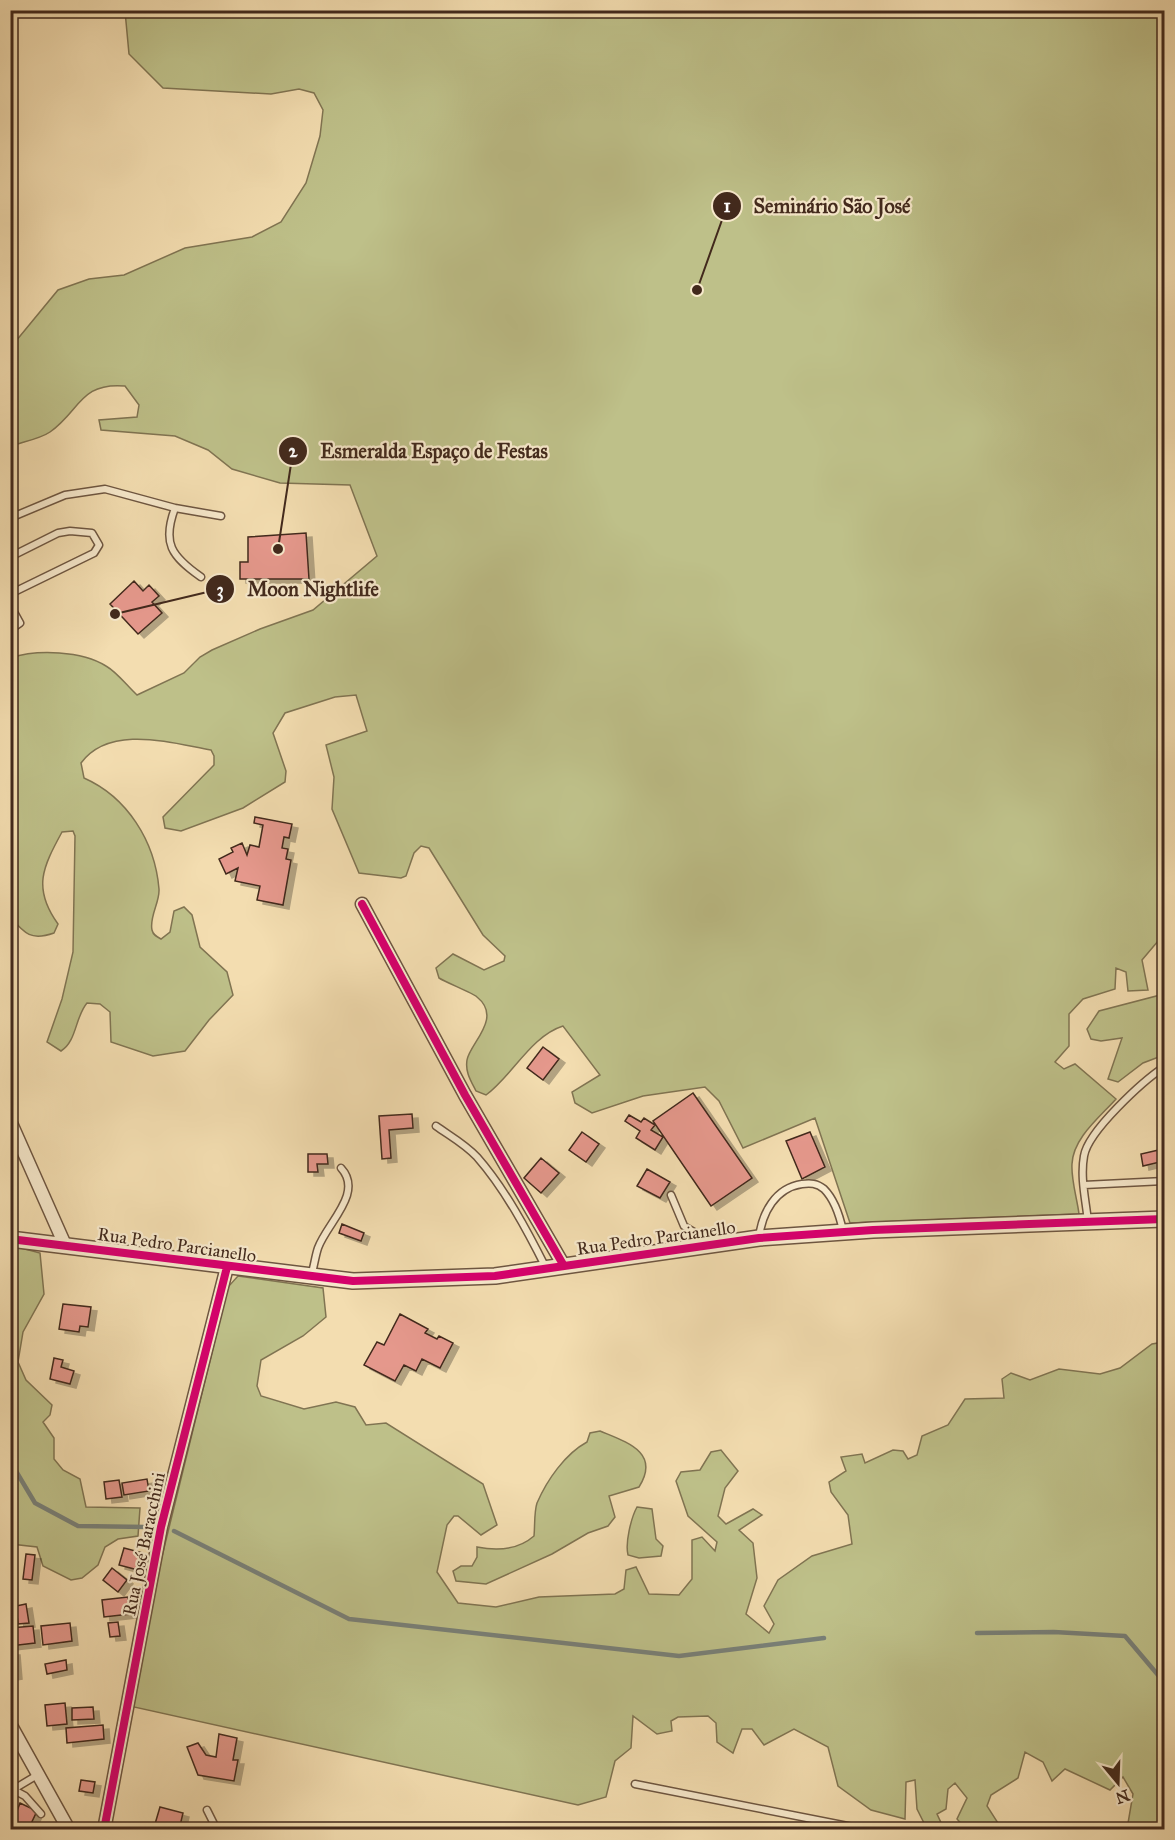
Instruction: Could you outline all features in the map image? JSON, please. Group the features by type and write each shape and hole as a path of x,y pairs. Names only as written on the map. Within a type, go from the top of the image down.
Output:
{"street":[{"path":"362,904 465,1095 564,1266"},
{"path":"10,1121 65,1245"},
{"name":"Rua Pedro Parcianello","path":"10,1239 353,1281 495,1276 759,1238 843,1231 1164,1219"},
{"name":"Rua José Baracchini","path":"104,1830 161,1527 226,1267"},
{"path":"10,1724 69,1830"}],"lane":[{"path":"10,518 65,495 105,489 175,508 221,516"},
{"path":"175,508 167,529 173,554 201,577"},
{"path":"10,557 65,531 92,533 99,545 93,553 10,594"},
{"path":"10,605 20,623 10,630"},
{"path":"1089,1223 1084,1185 1084,1154 1094,1134 1150,1076 1164,1067"},
{"path":"436,1126 462,1144 477,1158 528,1232 547,1270"},
{"path":"311,1277 318,1248 341,1209 350,1184 347,1174 341,1168"},
{"path":"1084,1185 1164,1180"},
{"path":"759,1238 768,1207 780,1193 792,1186 812,1183 823,1188 831,1199 843,1231"},
{"path":"671,1195 684,1226 714,1244"},
{"path":"39,1774 12,1788 41,1814"},
{"path":"635,1784 868,1830"},
{"path":"207,1810 217,1830"}],"green space":[{"path":"125,11 1164,11 1164,934 1142,960 1148,990 1128,991 1126,972 1116,968 1115,989 1083,999 1069,1014 1069,1046 1055,1062 1064,1069 1075,1064 1116,1099 1088,1128 1074,1154 1072,1176 1079,1214 850,1223 815,1118 743,1148 719,1101 705,1087 643,1096 592,1113 575,1103 572,1092 600,1075 563,1026 541,1038 486,1095 476,1091 470,1080 467,1060 483,1030 487,1013 484,1005 475,995 439,978 436,968 453,954 484,970 504,961 505,956 483,935 429,848 421,846 414,853 406,876 401,878 359,873 332,809 334,777 326,745 367,731 356,695 335,697 285,713 273,733 286,771 285,782 243,808 181,831 165,828 163,817 214,765 211,750 160,741 124,740 93,751 81,763 84,778 99,786 126,809 145,838 152,854 159,889 151,925 153,933 161,939 170,932 174,911 184,907 192,915 200,947 227,972 233,995 209,1020 185,1051 153,1056 111,1042 110,1012 100,1004 87,1003 66,1047 61,1051 47,1042 62,999 73,952 75,836 73,831 62,832 50,856 43,878 45,899 58,924 54,933 34,936 24,932 10,917 11,658 33,653 59,653 85,657 110,669 137,695 184,673 200,657 212,650 260,629 313,610 377,556 350,485 280,483 232,469 208,450 175,436 101,430 99,420 137,417 139,405 125,386 110,386 89,393 50,432 11,446 11,347 58,290 89,279 124,275 185,248 252,237 281,222 306,183 320,136 323,110 314,93 299,89 271,94 163,88 129,54"},
{"path":"1164,986 1164,1055 1143,1063 1118,1082 1108,1079 1122,1038 1101,1041 1091,1039 1087,1029 1099,1011 1160,995"},
{"path":"10,1245 40,1253 44,1294 23,1332 18,1362 26,1380 52,1405 50,1415 43,1422 54,1438 54,1459 63,1470 80,1479 86,1507 140,1508 138,1536 118,1539 105,1547 98,1565 82,1578 71,1580 43,1566 37,1547 11,1544"},
{"path":"238,1276 323,1288 326,1317 303,1336 261,1360 257,1386 261,1396 304,1409 336,1402 355,1407 366,1425 386,1423 483,1484 497,1525 481,1535 458,1516 454,1516 447,1525 437,1572 458,1603 496,1607 539,1597 615,1594 624,1589 626,1570 636,1567 649,1594 679,1595 692,1579 692,1540 702,1537 715,1551 717,1542 688,1516 676,1481 681,1472 700,1470 711,1452 721,1450 738,1471 725,1488 718,1516 726,1524 753,1509 762,1515 739,1530 753,1543 757,1578 746,1614 769,1633 774,1624 764,1606 778,1580 812,1556 852,1544 848,1515 831,1492 829,1482 846,1471 841,1457 862,1454 865,1463 893,1450 903,1451 908,1459 917,1455 922,1436 948,1425 965,1399 1004,1398 1002,1379 1011,1373 1030,1380 1059,1369 1100,1374 1120,1368 1152,1344 1164,1342 1164,1829 1127,1829 1133,1794 1123,1777 1110,1790 1065,1769 1052,1781 1043,1762 1025,1752 1018,1778 991,1795 987,1806 998,1823 996,1829 964,1827 957,1819 967,1798 955,1783 948,1789 946,1809 937,1814 944,1829 927,1829 917,1809 915,1780 906,1782 905,1819 871,1810 838,1786 828,1747 794,1729 764,1745 752,1729 742,1729 733,1753 717,1742 716,1723 708,1716 678,1717 671,1721 672,1731 657,1734 633,1716 631,1748 615,1761 606,1797 578,1805 134,1707 134,1685 154,1589 228,1287"},
{"path":"600,1431 630,1444 638,1450 646,1465 645,1475 639,1487 609,1496 615,1517 608,1526 588,1533 552,1554 486,1584 456,1581 453,1571 461,1566 472,1566 477,1557 477,1547 492,1549 514,1547 534,1536 536,1507 546,1485 571,1453 587,1442 590,1433"},
{"path":"637,1507 652,1509 656,1539 663,1546 661,1556 639,1558 628,1555 629,1531"}],"building":[{"path":"306,533 309,579 240,579 240,562 248,562 248,537"},
{"path":"134,581 143,591 149,585 159,596 152,602 162,613 138,634 110,604"},
{"path":"255,817 292,824 289,838 284,837 282,848 288,849 286,859 291,860 283,905 257,900 260,886 235,881 238,868 226,874 219,859 233,852 231,848 242,843 247,855 250,845 259,847 263,825 254,823"},
{"path":"543,1047 559,1059 543,1080 527,1068"},
{"path":"693,1093 752,1178 711,1206 653,1121"},
{"path":"412,1114 413,1128 389,1130 391,1158 382,1159 379,1116"},
{"path":"629,1115 641,1122 644,1118 655,1125 651,1130 663,1137 655,1150 636,1138 640,1131 625,1121"},
{"path":"582,1132 599,1144 586,1162 569,1150"},
{"path":"810,1132 825,1167 802,1179 786,1141"},
{"path":"1163,1149 1164,1161 1143,1166 1141,1154"},
{"path":"308,1154 327,1154 328,1164 317,1164 318,1172 308,1172"},
{"path":"541,1158 559,1173 541,1193 524,1178"},
{"path":"647,1169 670,1182 660,1198 637,1186"},
{"path":"342,1224 364,1233 361,1241 339,1233"},
{"path":"63,1304 91,1307 88,1327 80,1326 79,1332 59,1329"},
{"path":"400,1314 428,1329 425,1333 437,1339 439,1336 453,1343 440,1368 422,1359 416,1371 404,1365 395,1381 364,1365 377,1342 384,1345"},
{"path":"54,1358 63,1360 61,1367 74,1371 70,1384 50,1379"},
{"path":"147,1479 149,1491 124,1495 122,1483"},
{"path":"119,1480 122,1497 106,1499 104,1482"},
{"path":"124,1548 143,1553 138,1570 119,1565"},
{"path":"26,1554 35,1555 32,1580 23,1579"},
{"path":"112,1568 127,1580 118,1592 103,1580"},
{"path":"128,1597 130,1614 104,1617 102,1600"},
{"path":"26,1604 29,1623 18,1624 16,1606"},
{"path":"118,1622 120,1636 110,1637 108,1623"},
{"path":"70,1623 72,1641 43,1645 41,1626"},
{"path":"33,1626 35,1643 10,1646 10,1628"},
{"path":"10,1651 14,1651 16,1675 10,1676"},
{"path":"66,1660 67,1670 47,1674 45,1664"},
{"path":"65,1703 67,1724 47,1726 45,1705"},
{"path":"93,1707 94,1719 72,1720 72,1708"},
{"path":"103,1725 104,1739 67,1743 66,1728"},
{"path":"219,1734 237,1738 233,1760 238,1760 234,1781 198,1775 187,1747 198,1743 206,1755 216,1757"},
{"path":"81,1780 95,1782 93,1793 79,1791"},
{"path":"20,1803 37,1811 28,1830 10,1830"},
{"path":"160,1807 183,1813 179,1830 155,1824"}],"waterway":[{"path":"10,1461 35,1503 78,1526 147,1527"},
{"path":"174,1531 349,1619 679,1656 824,1638"},
{"path":"977,1633 1054,1632 1125,1636 1158,1675 1164,1676"}],"cycle path":[{"path":"362,904 465,1095 564,1266"},
{"path":"10,1239 353,1281 495,1276 759,1238 873,1230 1164,1219"},
{"path":"104,1830 161,1527 227,1267"}],"place":[{"name":"Seminário São José","path":"697,290"},
{"name":"Esmeralda Espaço de Festas","path":"278,549"},
{"name":"Moon Nightlife","path":"115,614"}]}
